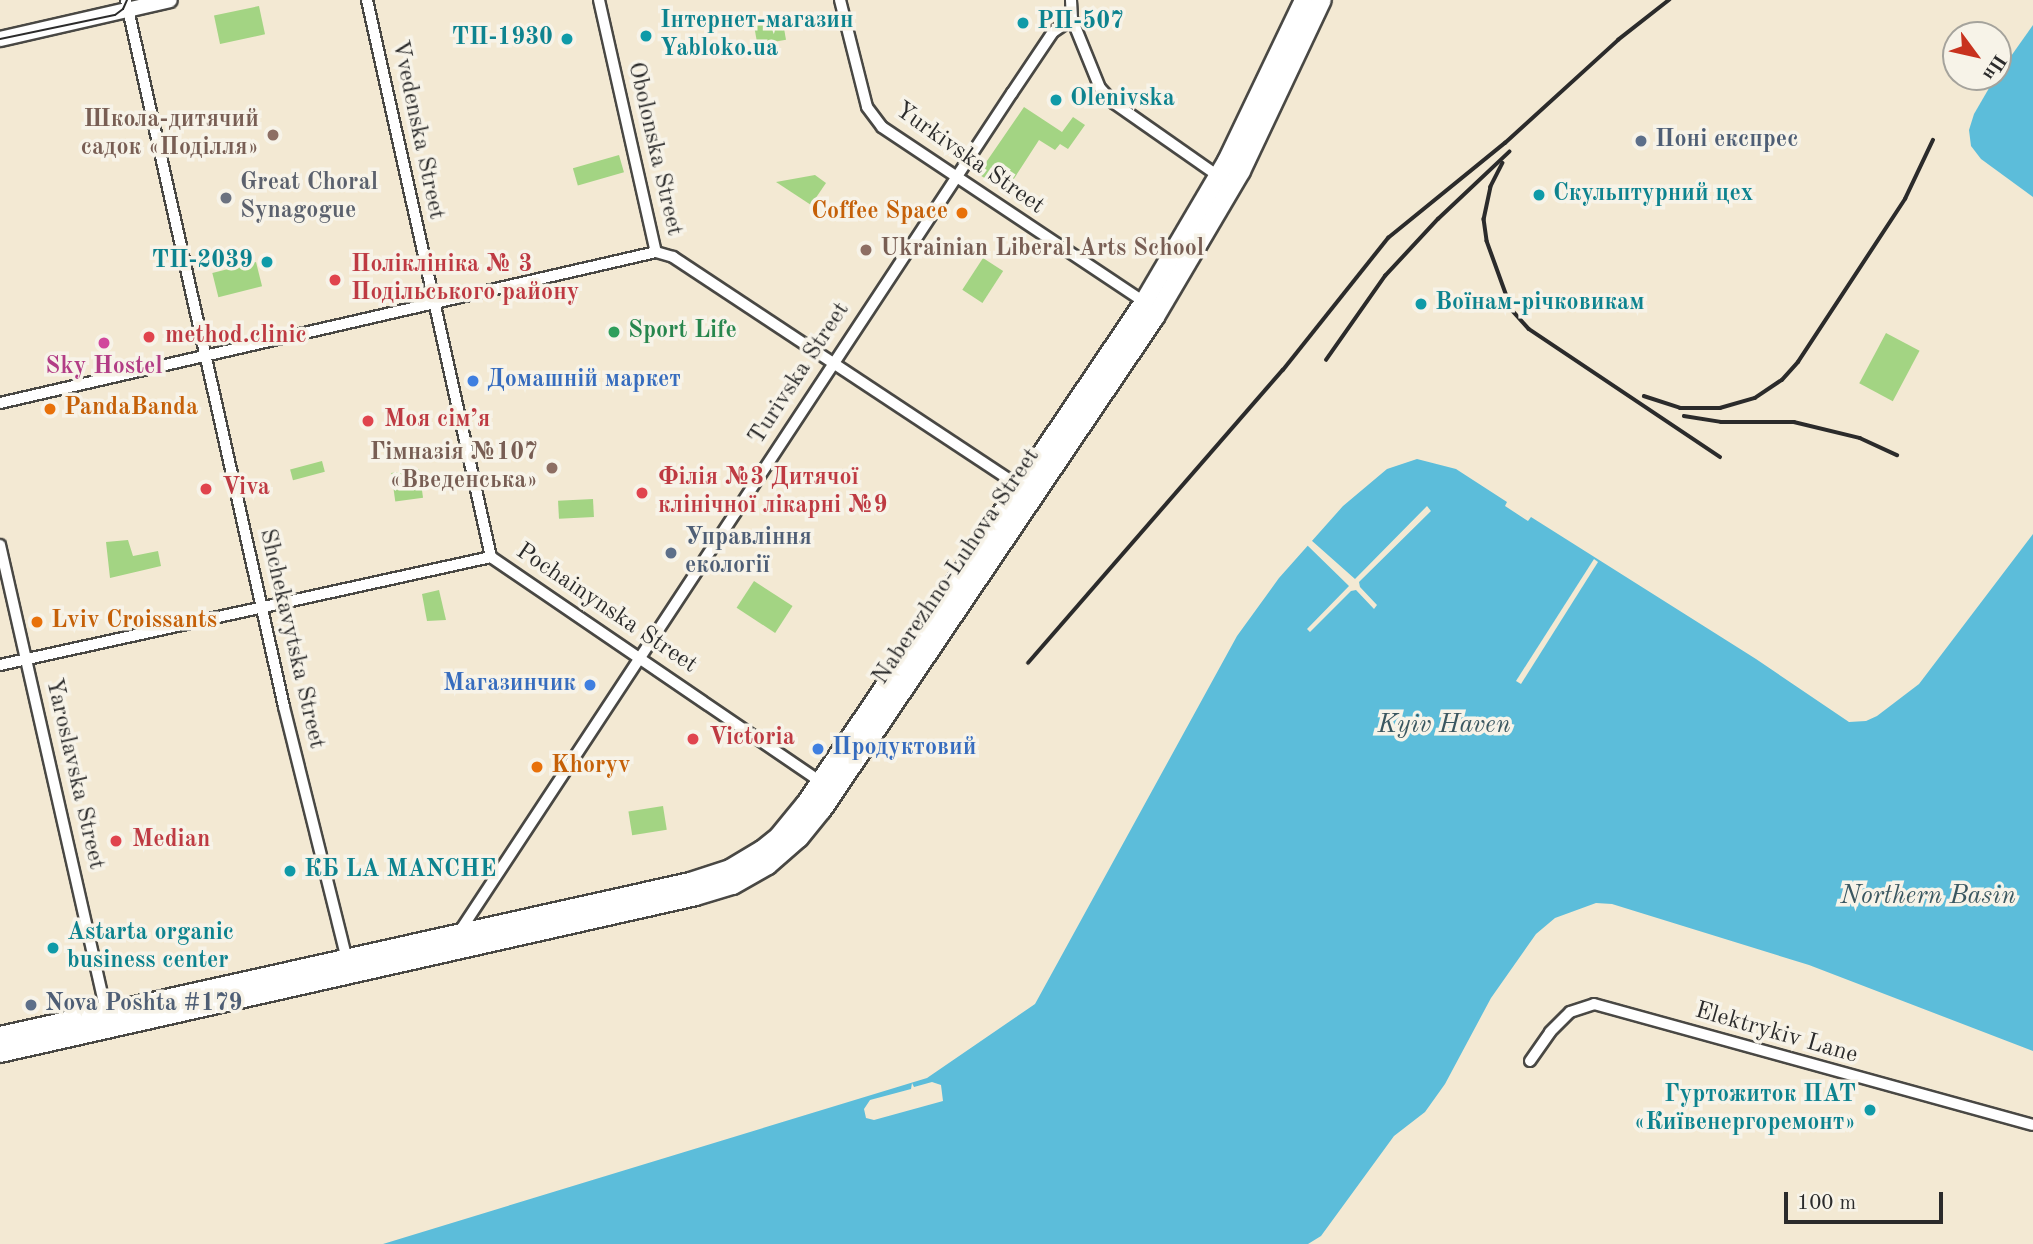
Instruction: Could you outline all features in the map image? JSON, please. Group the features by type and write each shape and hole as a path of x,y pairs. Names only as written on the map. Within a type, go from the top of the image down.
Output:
{"main road":[{"name":"Naberezhno-Luhova Street","path":"828,787 1021,487 1225,181 1304,0"},
{"name":"Naberezhno-Luhova Street","path":"458,942 690,882 730,869 762,850 828,787 1149,327 1322,0"},
{"path":"0,1035 347,959 458,942"},
{"path":"0,1052 458,942"}],"street":[{"path":"0,39 128,5 170,0"},
{"name":"Vvedenska Street","path":"367,0 491,557"},
{"name":"Obolonska Street","path":"599,0 656,252 673,257 1021,487"},
{"name":"Yurkivska Street","path":"840,0 867,107 876,122 955,178 1144,302"},
{"path":"1071,0 1072,19 1080,33 1095,80 1107,96 1225,181"},
{"name":"Shchekavytska Street","path":"128,5 262,608 347,959"},
{"name":"Turivska Street","path":"458,942 638,656 831,363 1053,32 1072,19"},
{"path":"0,403 206,358 656,252"},
{"name":"Yaroslavska Street","path":"0,545 106,1013"},
{"name":"Pochainynska Street","path":"0,665 491,557 828,787"},
{"name":"Elektrykiv Lane","path":"1530,1061 1549,1032 1570,1012 1594,1004 2033,1125"}],"green space":[{"path":"259,6 265,34 220,44 214,16"},
{"path":"782,17 786,40 757,45 753,22"},
{"path":"1024,107 1062,132 1073,117 1085,125 1068,149 1060,144 1055,150 1039,140 1006,191 978,174"},
{"path":"619,155 624,172 578,186 573,168"},
{"path":"815,175 826,183 811,205 776,182"},
{"path":"983,258 1003,271 982,303 962,290"},
{"path":"256,262 262,286 218,297 212,273"},
{"path":"1886,333 1920,351 1893,401 1859,383"},
{"path":"322,461 325,472 293,480 290,470"},
{"path":"419,469 423,498 395,502 391,473"},
{"path":"593,499 594,517 559,519 558,501"},
{"path":"128,540 133,556 158,551 161,566 110,578 106,542"},
{"path":"754,581 793,606 775,633 737,608"},
{"path":"439,590 446,620 427,621 422,594"},
{"path":"663,806 667,830 632,835 628,811"}],"water":[{"path":"2033,25 2033,197 1981,159 1971,146 1969,130 1974,114 1987,91 2012,91 2012,55"},
{"name":"Kyiv Haven","path":"1417,459 1456,469 1507,502 1505,506 1528,521 1531,517 1756,659 1849,722 1866,721 1877,716 1919,684 2033,534 2033,1051 1809,965 1612,904 1596,903 1555,918 1536,934 1491,998 1445,1084 1425,1112 1394,1136 1321,1236 1308,1244 383,1244 927,1078 1035,1004 1237,636 1279,578 1343,506 1387,469"}],"pier":[{"path":"1427,506 1431,511 1359,582 1360,587 1377,605 1374,609 1356,590 1351,591 1310,632 1307,629 1349,586 1307,545 1311,540 1355,579"},
{"path":"1594,559 1598,562 1521,684 1516,681"},
{"path":"932,1082 941,1085 943,1101 874,1120 866,1118 864,1109 870,1100 911,1089 912,1083 914,1087"}],"tram line":[{"path":"0,39 115,15 123,9 127,0"}],"railway":[{"path":"1028,663 1283,370 1388,238 1505,143 1618,40 1669,0"},
{"path":"1644,396 1680,408 1720,408 1755,398 1782,380 1798,362 1905,199 1933,140"},
{"path":"1326,360 1385,276 1438,219 1509,152"},
{"path":"1503,163 1491,187 1484,219 1487,241 1512,310 1529,329 1720,457"},
{"path":"1684,416 1721,422 1794,422 1860,438 1897,455"}],"place":[{"name":"РП-507","path":"1023,23"},
{"name":"Інтернет-магазин Yabloko.ua","path":"646,36"},
{"name":"ТП-1930","path":"567,39"},
{"name":"Olenivska","path":"1056,100"},
{"name":"Школа-дитячий садок «Поділля»","path":"273,135"},
{"name":"Поні експрес","path":"1641,141"},
{"name":"Скульптурний цех","path":"1539,195"},
{"name":"Great Choral Synagogue","path":"226,198"},
{"name":"Coffee Space","path":"962,213"},
{"name":"Ukrainian Liberal Arts School","path":"866,250"},
{"name":"ТП-2039","path":"267,262"},
{"name":"Поліклініка № 3 Подільського району","path":"335,280"},
{"name":"Воїнам-річковикам","path":"1421,304"},
{"name":"Sport Life","path":"614,332"},
{"name":"method.clinic","path":"149,337"},
{"name":"Sky Hostel","path":"104,343"},
{"name":"Домашній маркет","path":"473,381"},
{"name":"PandaBanda","path":"50,409"},
{"name":"Моя сім’я","path":"368,421"},
{"name":"Гімназія №107 «Введенська»","path":"552,468"},
{"name":"Viva","path":"206,489"},
{"name":"Філія №3 Дитячої клінічної лікарні №9","path":"642,493"},
{"name":"Управління екології","path":"671,553"},
{"name":"Lviv Croissants","path":"37,622"},
{"name":"Магазинчик","path":"590,685"},
{"name":"Victoria","path":"693,739"},
{"name":"Продуктовий","path":"818,749"},
{"name":"Khoryv","path":"537,767"},
{"name":"Median","path":"116,841"},
{"name":"КБ LA MANCHE","path":"290,871"},
{"name":"Astarta organic business center","path":"53,948"},
{"name":"Nova Poshta #179","path":"31,1005"},
{"name":"Гуртожиток ПАТ «Київенергоремонт»","path":"1870,1110"}],"water label":[{"name":"Northern Basin","path":"1928,897"}]}
